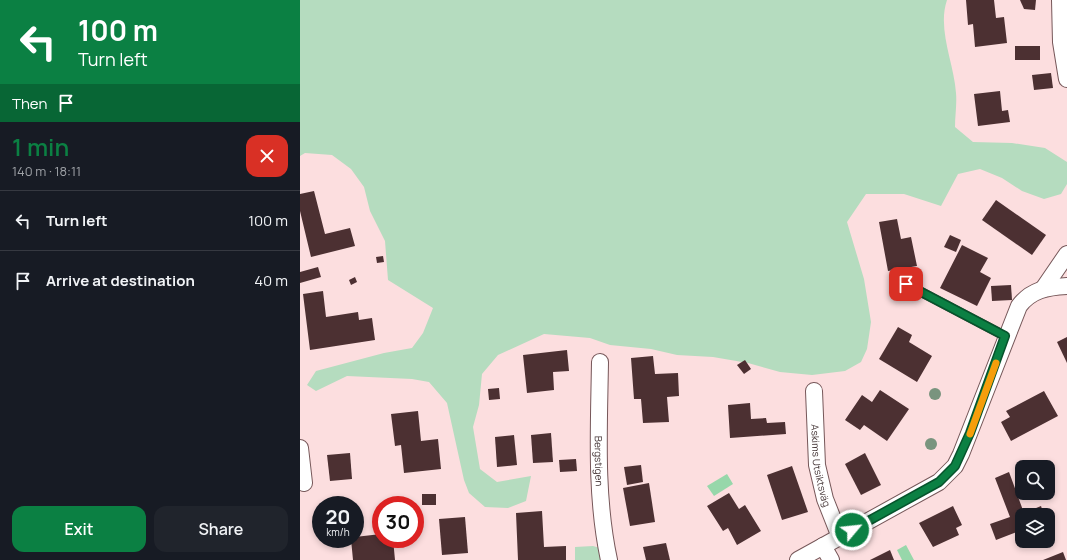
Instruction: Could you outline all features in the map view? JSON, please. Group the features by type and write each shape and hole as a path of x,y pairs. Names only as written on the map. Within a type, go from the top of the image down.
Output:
{"street":[{"path":"1060,0 1061,42 1067,79"},
{"path":"1043,289 1067,254"},
{"path":"798,560 827,553 840,537 939,482 948,474 962,454 968,440 1005,336 1022,301 1032,292 1067,286"},
{"name":"Bergstigen","path":"600,362 600,486 602,521 609,560"},
{"name":"Askims Utsiktsväg","path":"814,391 817,465 825,499 840,537"},
{"path":"300,448 304,483"}],"lane":[{"path":"906,284 1005,336"}],"shaded area":[{"path":"300,0 947,0 944,11 944,23 947,46 955,82 955,127 973,142 1012,143 1045,148 1067,162 1067,184 1061,194 1044,199 1022,191 1002,178 980,169 958,174 941,206 904,194 866,194 847,222 864,279 871,322 867,349 861,362 845,371 812,375 780,372 748,363 713,357 677,355 651,349 610,345 590,338 544,334 498,355 482,374 479,405 473,427 480,469 497,482 531,476 526,501 508,508 485,507 469,493 464,480 447,403 429,382 412,379 347,376 316,391 307,385 316,371 384,353 412,348 423,333 433,308 388,280 385,241 370,211 364,187 351,169 332,155 305,153 300,156"},
{"path":"727,474 733,484 714,496 707,486"},
{"path":"906,545 914,560 902,560 897,550"},
{"path":"593,546 600,548 603,560 575,560 575,547"}],"building":[{"path":"966,0 994,0 996,18 1004,17 1007,43 975,47 973,24 968,25"},
{"path":"1020,0 1036,0 1035,10 1024,9"},
{"path":"1015,46 1040,46 1040,60 1015,60"},
{"path":"1051,73 1053,88 1034,90 1032,75"},
{"path":"1000,91 1002,111 1008,110 1010,122 978,126 974,94"},
{"path":"314,191 325,234 350,228 355,246 311,257 300,211 300,194"},
{"path":"996,200 1046,235 1032,255 982,220"},
{"path":"897,219 901,239 911,237 917,266 888,271 879,222"},
{"path":"950,235 961,240 956,252 944,247"},
{"path":"962,245 988,258 980,272 991,278 977,306 940,288"},
{"path":"383,256 384,262 377,263 376,257"},
{"path":"318,267 321,277 300,283 300,272"},
{"path":"355,277 357,282 351,285 349,280"},
{"path":"1011,285 1012,300 992,301 991,286"},
{"path":"323,291 326,317 358,312 359,320 372,318 375,340 310,350 303,294"},
{"path":"898,327 912,335 909,342 932,356 917,382 879,359"},
{"path":"1067,337 1067,363 1057,342"},
{"path":"567,350 569,371 553,372 554,390 527,393 523,355"},
{"path":"653,356 655,374 678,373 679,396 667,397 669,422 643,423 641,399 634,399 631,358"},
{"path":"745,360 751,369 744,374 737,365"},
{"path":"499,388 500,399 489,400 488,389"},
{"path":"880,390 909,409 887,441 864,425 860,430 845,420 862,395 872,402"},
{"path":"1044,391 1058,416 1011,441 1001,422 1010,417 1006,411"},
{"path":"750,403 751,419 766,418 767,423 785,422 786,434 730,438 728,405"},
{"path":"418,411 421,441 438,439 441,469 404,473 401,445 395,446 391,414"},
{"path":"551,433 553,462 533,463 531,435"},
{"path":"514,435 517,465 497,467 495,437"},
{"path":"350,453 352,479 330,481 327,455"},
{"path":"865,453 881,485 861,495 845,464"},
{"path":"576,459 577,471 560,472 559,460"},
{"path":"641,465 643,482 627,485 624,467"},
{"path":"792,466 808,512 782,520 767,475"},
{"path":"1009,472 1015,488 1015,500 1019,500 1022,508 1015,508 1015,533 996,540 990,524 1010,517 995,478"},
{"path":"649,483 655,522 630,526 623,488"},
{"path":"729,493 739,509 745,505 761,531 737,545 728,528 723,531 707,506"},
{"path":"422,494 436,494 436,505 424,505 424,496 422,496"},
{"path":"953,506 962,525 956,528 959,535 933,547 919,523"},
{"path":"542,511 544,547 566,546 566,560 518,560 516,513"},
{"path":"465,517 468,553 442,555 439,519"},
{"path":"372,535 372,548 394,548 395,560 353,560 352,548 364,548 364,536"},
{"path":"666,543 670,560 646,560 643,547"},
{"path":"890,550 894,560 870,560"},
{"path":"1063,552 1066,560 1043,560"}],"slow traffic":[{"path":"970,434 996,363"}],"route":[{"path":"852,530 939,482 955,466 962,454 1005,336 906,284"}]}
